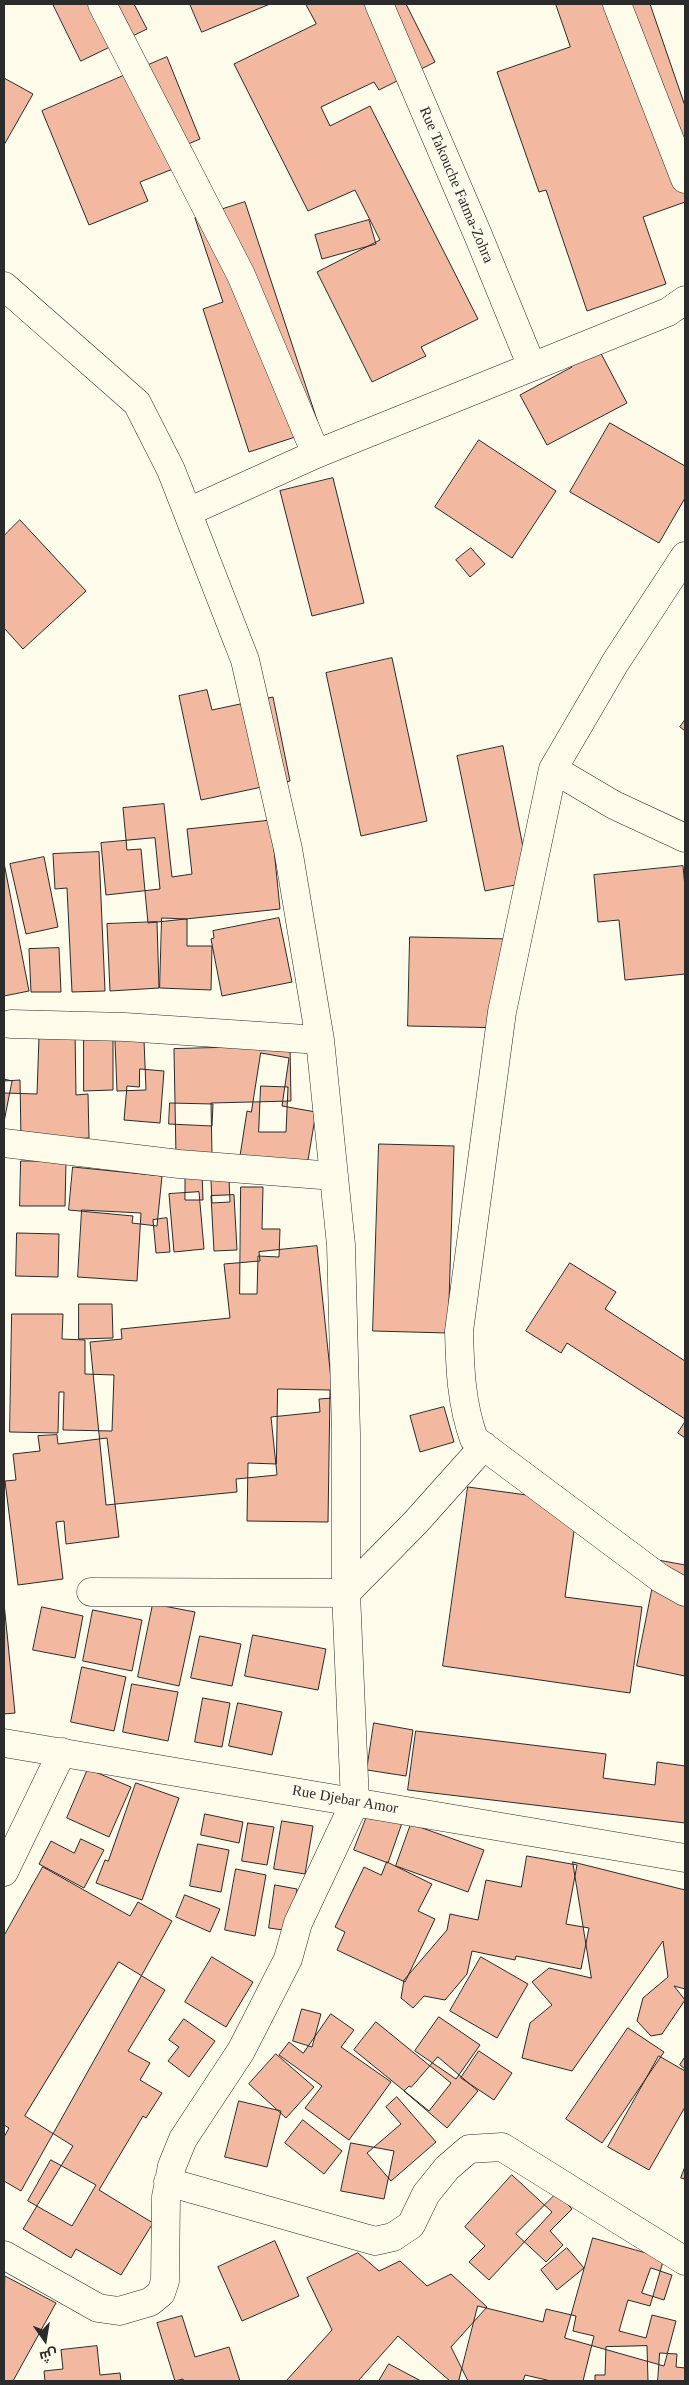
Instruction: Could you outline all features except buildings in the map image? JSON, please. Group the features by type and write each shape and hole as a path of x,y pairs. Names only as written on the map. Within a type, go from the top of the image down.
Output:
{"street":[{"path":"102,4 242,275 316,454"},
{"name":"Rue Takouche Fatma-Zohra","path":"379,4 478,235 532,367"},
{"path":"617,4 685,179"},
{"path":"4,286 137,403 171,470 245,660 288,849 320,1040 341,1245 346,1423 346,1593 355,1802 298,1923 288,1959 241,2050 183,2139 172,2166 166,2197 165,2281 161,2294 150,2302 119,2311 98,2308 4,2255"},
{"path":"188,512 316,454 668,312 685,300"},
{"path":"685,556 615,663 553,769 502,1012 459,1331 460,1378 465,1415 474,1439 660,1578 685,1592"},
{"path":"553,769 614,805 685,838"},
{"path":"11,1024 125,1027 320,1040"},
{"path":"4,1143 179,1164 334,1176"},
{"path":"91,1592 346,1593 415,1523 484,1446"},
{"name":"Rue Djebar Amor","path":"4,1742 685,1858"},
{"path":"4,1872 62,1752"},
{"path":"168,2182 375,2241 393,2237 411,2225 426,2194 447,2168 469,2149 502,2147 685,2261"}]}
